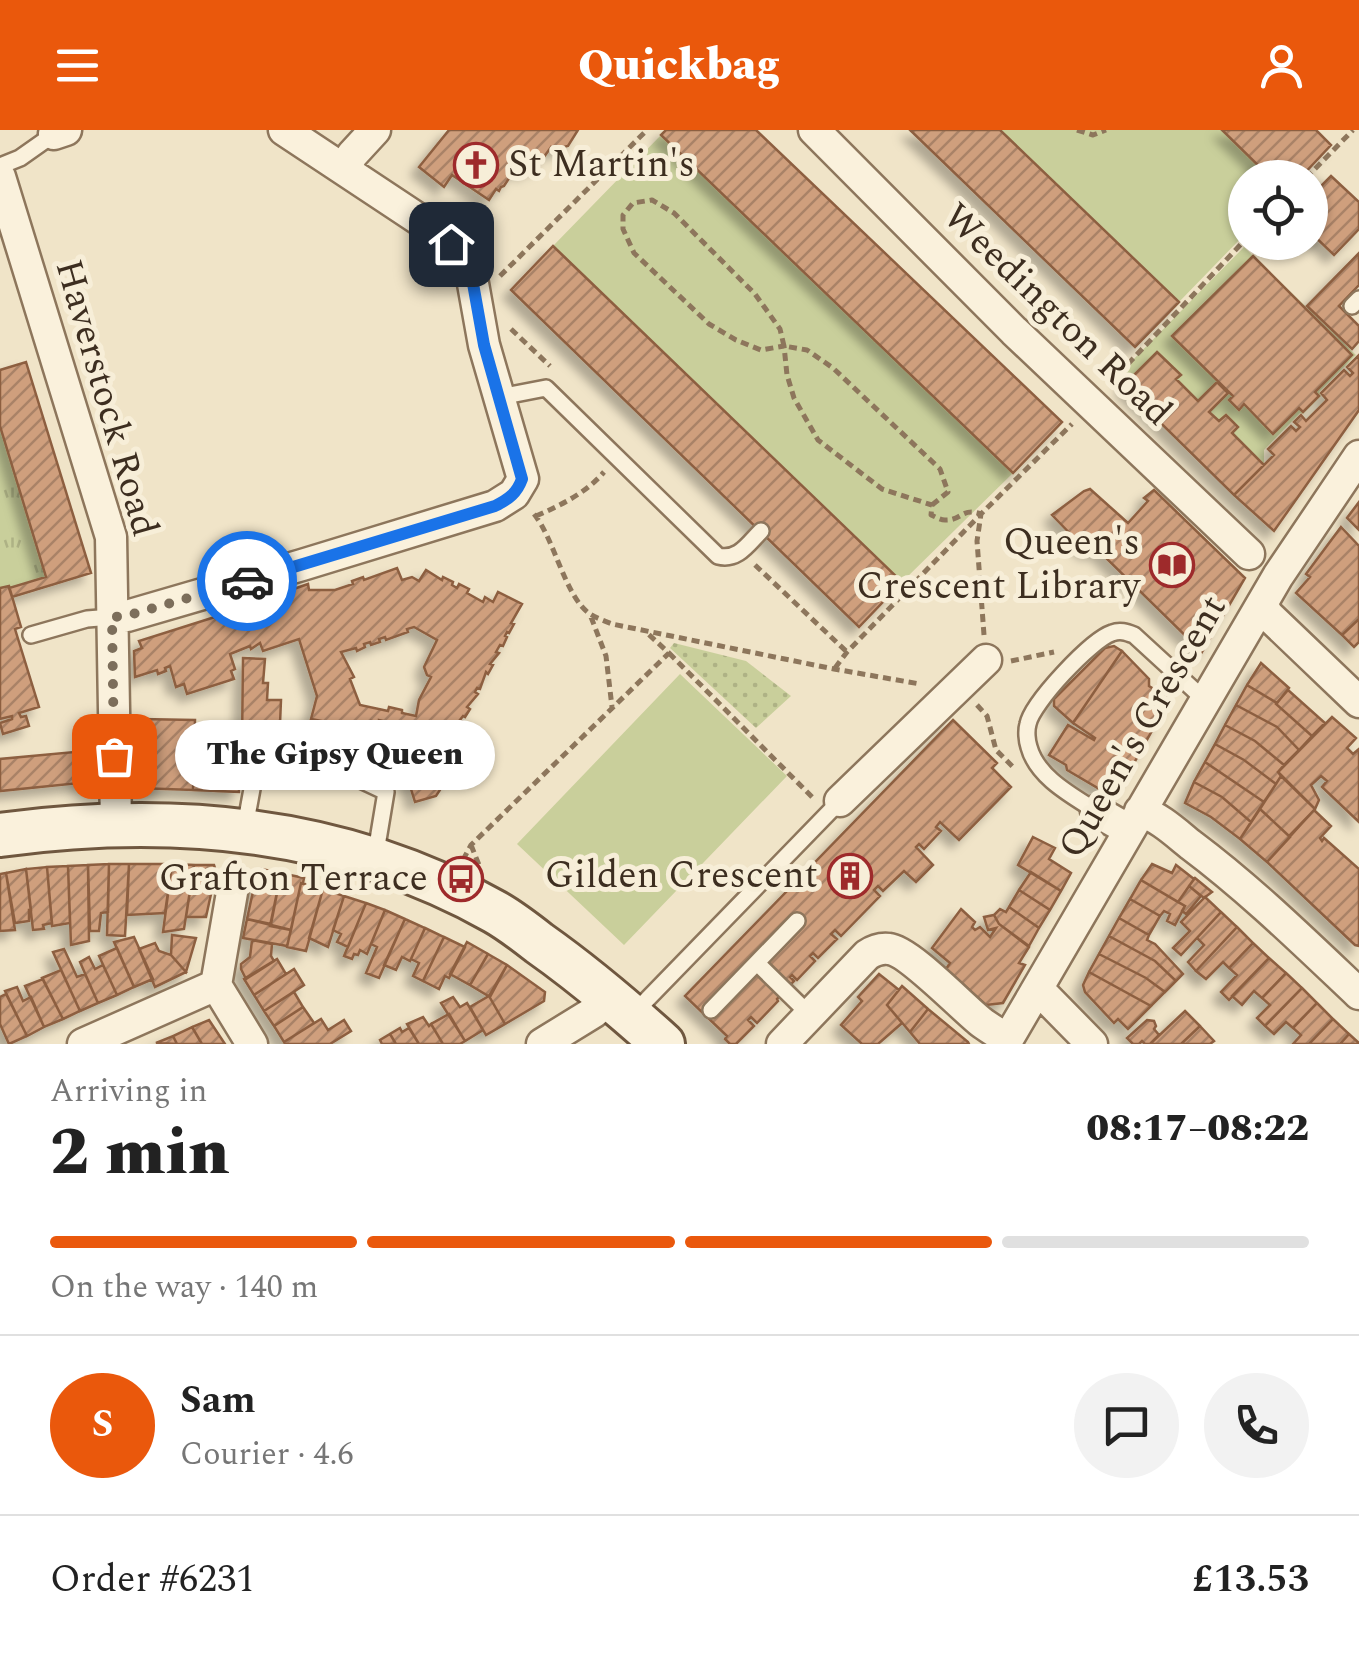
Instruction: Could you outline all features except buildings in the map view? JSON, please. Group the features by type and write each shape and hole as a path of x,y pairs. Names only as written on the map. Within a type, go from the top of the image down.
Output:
{"main road":[{"path":"0,835 65,826 159,824 238,860 304,841 375,858 450,888 499,914 634,1019"}],"street":[{"path":"112,617 495,506 525,505 522,479 484,345 472,278 451,244 284,130"},
{"path":"345,169 352,154 375,130"},
{"name":"Weedington Road","path":"814,130 1014,331 1261,563"},
{"name":"Haverstock Road","path":"0,177 109,530 116,824"},
{"name":"Queen's Crescent","path":"1006,1042 1262,605 1261,563 1359,456"},
{"path":"1262,605 1359,702"},
{"path":"834,807 986,660"},
{"path":"1096,811 1168,828 1246,890 1359,994"},
{"path":"238,860 216,985 252,1044"},
{"path":"782,1044 867,956 890,948 1006,1042"},
{"path":"83,1044 216,985"},
{"path":"1038,989 1092,1044"},
{"path":"542,1044 594,1012 634,1019"}],"lane":[{"path":"0,166 60,132"},
{"path":"500,397 546,388 711,551 725,558 736,556 760,531"},
{"path":"31,635 87,619 112,617"},
{"path":"1096,811 1056,784 1035,761 1027,744 1028,722 1042,697 1098,641 1122,630 1134,635 1206,701"},
{"path":"238,860 257,762 316,768 354,777 386,792 375,858"},
{"path":"634,1019 834,807"},
{"path":"711,1010 797,921"},
{"path":"757,963 810,1015"}],"path":[{"path":"496,280 647,130"},
{"path":"1077,130 1093,135 1106,130"},
{"path":"1324,160 1353,130"},
{"path":"932,505 882,489 818,440 794,398 787,375 784,346 780,329 755,294 674,213 652,200 632,203 623,215 624,230 634,252 709,324 761,350 784,346 808,350 833,368 940,469 948,492 932,505 931,515 946,520 966,512 981,514"},
{"path":"834,670 847,652 1228,258"},
{"path":"616,456 594,483 579,494 525,505 551,542 570,588 590,614 612,624 834,670 899,682 960,685"},
{"path":"981,514 977,541 986,660 1018,662 1098,641"},
{"path":"590,614 606,656 612,708"},
{"path":"644,630 834,807"},
{"path":"450,888 471,845 669,652"}],"green space":[{"path":"1000,130 1222,130 1253,160 1228,160 1228,252 1179,302"},
{"path":"661,135 1013,473 902,582 553,246"},
{"path":"1231,260 1257,260 1356,355 1319,392 1321,396 1264,450 1264,465 1234,495 1123,386 1119,374"},
{"path":"0,426 46,577 9,588 0,588"},
{"path":"674,643 746,661 791,696 756,728 670,648"},
{"path":"680,674 787,776 624,945 517,844"}],"way so far":[{"path":"114,756 112,617 247,581"}],"place":[{"name":"St Martin's","path":"476,165"},
{"name":"Queen's Crescent Library","path":"1172,565"},
{"name":"The Gipsy Queen","path":"114,756"},
{"name":"Gilden Crescent","path":"850,876"},
{"name":"Grafton Terrace","path":"461,879"}],"route":[{"path":"247,581 495,506 519,488 522,479 484,345 472,278 451,244"}]}
